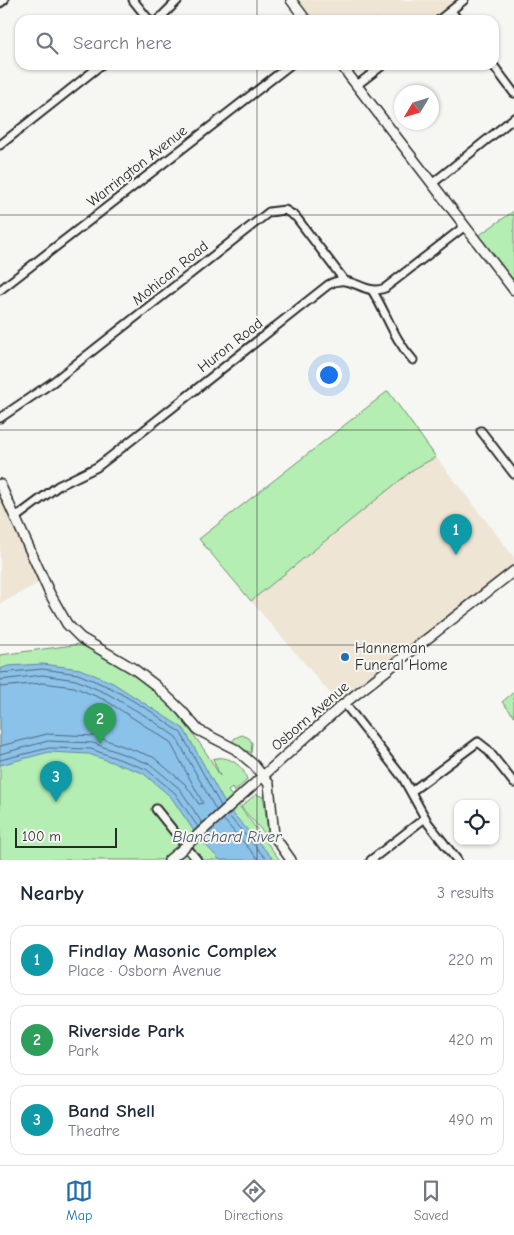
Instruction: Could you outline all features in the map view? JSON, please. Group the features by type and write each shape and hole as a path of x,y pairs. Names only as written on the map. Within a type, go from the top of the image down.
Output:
{"main road":[{"path":"291,0 302,15"},
{"path":"345,70 433,182 514,290"},
{"path":"0,484 57,607 73,631 142,675 181,710 198,730 243,755 270,788 274,836 291,860"},
{"name":"Osborn Avenue","path":"169,860 345,704 514,571"}],"street":[{"path":"0,3 4,0"},
{"path":"133,0 145,15"},
{"path":"163,15 178,0"},
{"path":"446,15 464,0"},
{"path":"451,11 454,15"},
{"path":"0,145 95,70"},
{"name":"Warrington Avenue","path":"0,290 284,70"},
{"path":"357,85 376,70"},
{"path":"497,70 514,93"},
{"path":"433,182 514,118"},
{"name":"Mohican Road","path":"0,418 53,382 270,212 285,210 296,217 344,280"},
{"path":"344,280 372,290 381,290 394,282 465,226"},
{"name":"Huron Road","path":"15,518 58,486 97,467 328,285 344,280"},
{"path":"372,290 383,308 396,339 413,360"},
{"path":"481,432 514,474"},
{"path":"345,704 412,791 425,818 457,860"},
{"path":"412,791 473,744 480,742 514,783"},
{"path":"156,809 197,860"},
{"path":"371,860 425,818"}],"shaded area":[{"path":"291,0 464,0 445,15 302,15"},
{"path":"436,457 514,557 514,571 341,706 251,601 414,469"},
{"path":"0,484 44,580 0,604"}],"green space":[{"path":"514,211 514,289 475,238"},
{"path":"388,391 436,457 414,469 251,601 199,539"},
{"path":"80,644 124,668 162,698 193,735 220,776 213,759 229,759 239,765 247,780 234,792 232,788 228,791 280,860 0,860 0,655"},
{"path":"514,692 514,716 502,702"},
{"path":"242,735 249,738 252,743 251,753 231,743 235,738"},
{"path":"256,794 263,797 268,833 264,833 241,807"}],"water":[{"name":"Blanchard River","path":"43,664 80,669 113,683 184,729 227,807 274,860 220,860 198,837 171,797 143,773 89,754 49,752 0,765 0,669 8,666"}],"place":[{"name":"Findlay Masonic Complex","path":"456,555"},
{"name":"Hanneman Funeral Home","path":"345,657"},
{"name":"Riverside Park","path":"100,744"},
{"name":"Band Shell","path":"56,802"}]}
